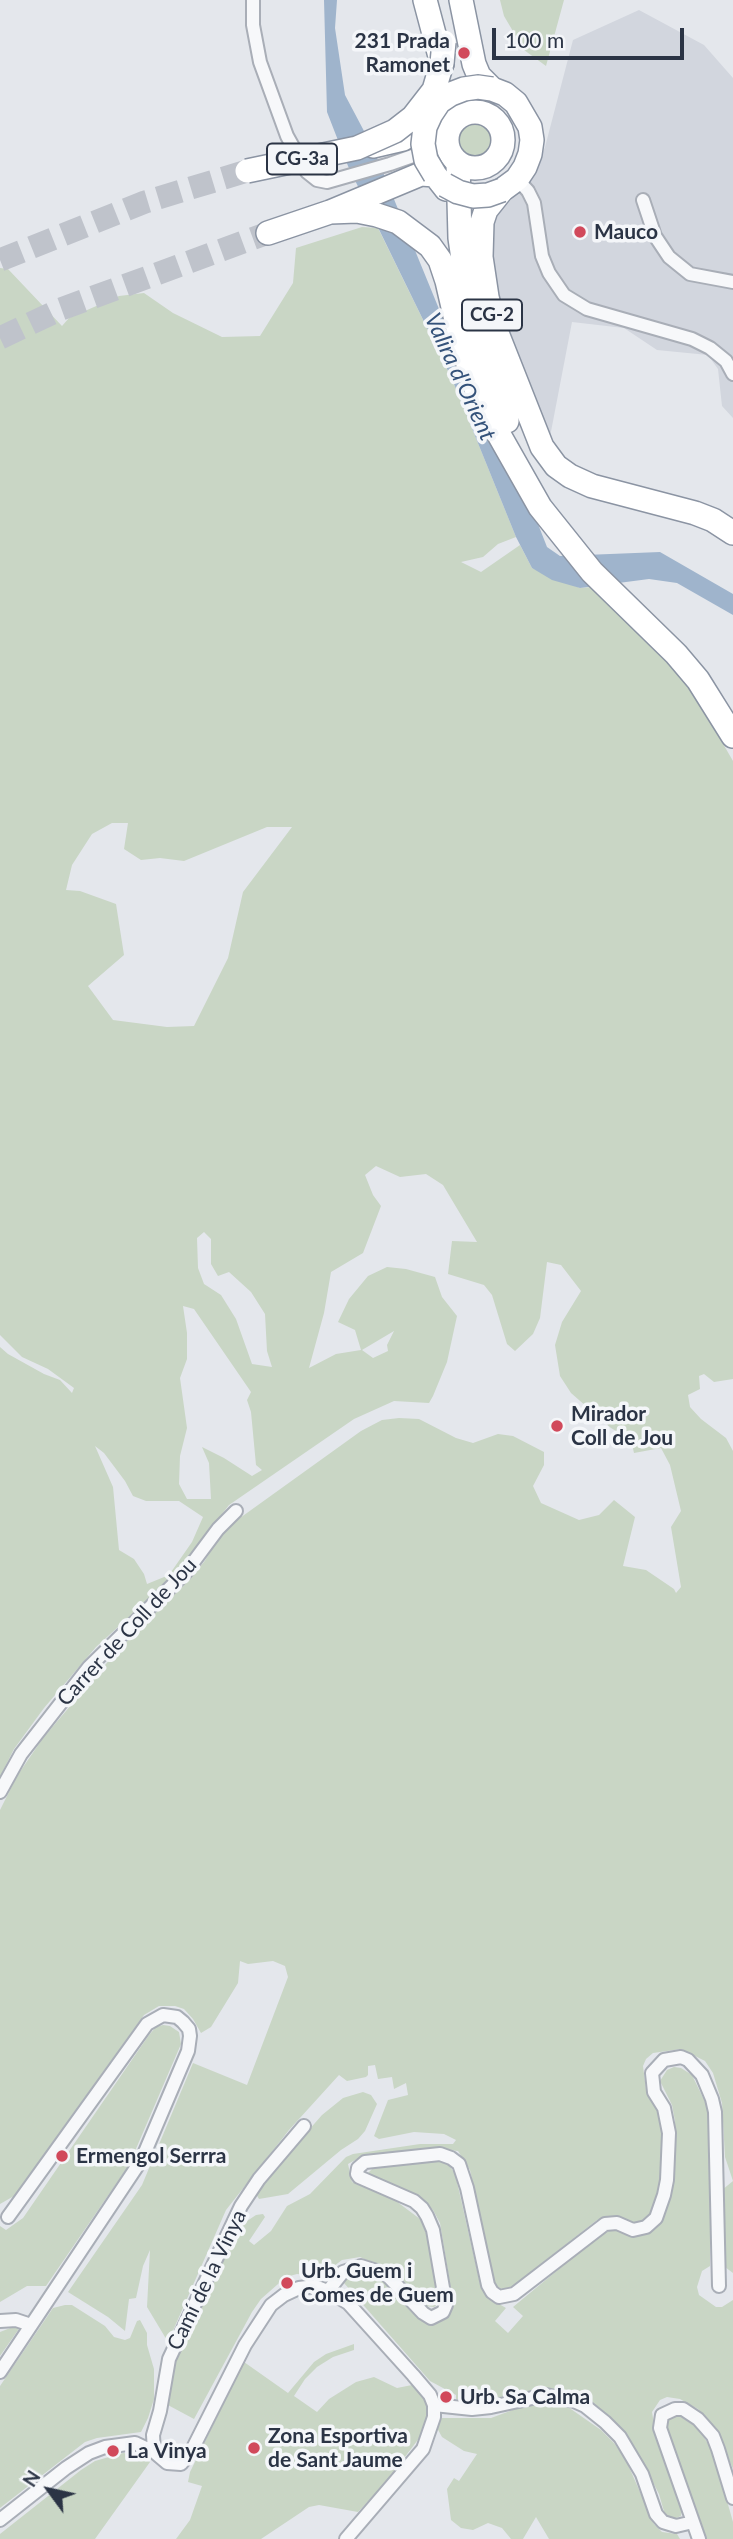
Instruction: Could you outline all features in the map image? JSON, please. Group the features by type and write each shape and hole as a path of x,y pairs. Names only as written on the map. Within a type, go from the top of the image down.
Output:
{"highway":[{"path":"425,0 456,120"},
{"path":"434,0 452,85 451,94"},
{"path":"446,0 464,69 485,113 497,122 502,131 503,141 495,160 481,168 470,186 461,214"},
{"name":"CG-2","path":"461,0 479,76 492,89 516,103 530,127 530,154 510,184 486,211 482,222 481,257 498,338 538,439 547,456 570,477 592,486 695,513 713,520 733,533"},
{"path":"358,148 395,131 425,103 435,90 444,42"},
{"path":"425,127 439,102 451,94 478,87 492,89"},
{"path":"485,113 469,112 456,120 448,131 461,214 463,269 481,354 509,426 556,529"},
{"name":"CG-2","path":"425,127 423,144 426,160 440,180 447,204 447,281 468,365 489,417 540,507 556,529 607,588 683,663 714,704 733,736"},
{"name":"CG-3a","path":"247,171 387,144 425,127"},
{"path":"453,153 471,168 481,168"},
{"name":"CG-3a","path":"268,233 330,212 421,174 440,180"},
{"path":"440,180 458,192 473,196 488,195 510,184"},
{"path":"330,212 357,211 398,222 430,246 440,260 447,281"},
{"path":"509,426 533,457 558,480 604,502 692,524 710,531 733,546"}],"street":[{"path":"253,0 253,25 260,62 287,136 307,172 317,180 327,182 390,164 453,153"},
{"path":"510,184 528,191 534,203 542,256 549,274 564,295 587,309 692,339 710,348 726,361 733,374"},
{"path":"643,200 654,236 669,257 690,274 733,282"},
{"name":"Carrer de Coll de Jou","path":"0,1792 27,1746 89,1667 186,1572 218,1529 236,1511"},
{"path":"0,2372 142,2159 188,2051 189,2029 183,2022 177,2017 163,2015 147,2024 8,2217"},
{"path":"328,2291 337,2276 361,2266 386,2274 431,2318 443,2312 446,2305 433,2230 422,2207 359,2177 356,2174 358,2168 365,2162 440,2154 459,2164 467,2188 488,2285 499,2297 514,2294 605,2224 617,2223 633,2230 646,2227 656,2218 664,2195 669,2133 664,2108 654,2092 652,2073 664,2060 681,2057 688,2060 702,2076 715,2112 719,2286"},
{"name":"Camí de la Vinya","path":"154,2452 153,2435 169,2359 242,2206 259,2179 303,2126"},
{"path":"0,2520 66,2468 89,2453 105,2447 135,2443 154,2452 167,2463 177,2465 186,2460 245,2345 271,2305 299,2288 315,2286 348,2303 430,2395 434,2405 432,2425 423,2449 346,2539"},
{"path":"0,2321 16,2320 31,2325"},
{"path":"434,2405 481,2408 546,2395 574,2401 595,2414 620,2437 642,2474 656,2514 663,2522 676,2526 693,2522"},
{"path":"699,2539 660,2428 662,2415 675,2409 691,2413 713,2437 733,2498"}],"shaded area":[{"path":"639,10 704,45 733,78 733,418 722,406 718,369 708,355 657,350 624,328 572,322 549,442 515,363 491,275 488,225 532,177 545,147 573,40"}],"green space":[{"path":"500,0 564,0 546,66 524,50 504,16"},
{"path":"475,123 487,128 492,140 487,152 475,157 463,152 458,140 463,128"},
{"path":"362,227 378,228 452,379 516,537 498,544 483,557 461,562 481,572 520,545 532,568 580,588 591,587 663,656 693,692 733,761 733,1379 714,1382 704,1374 699,1376 700,1389 688,1395 690,1407 726,1438 733,1451 733,2181 725,2157 722,2103 713,2073 705,2061 681,2049 653,2053 643,2066 646,2089 662,2120 664,2150 656,2210 642,2223 633,2223 613,2216 597,2220 513,2286 504,2290 494,2282 470,2170 458,2151 426,2148 357,2159 348,2164 352,2182 396,2201 420,2219 426,2233 438,2304 434,2307 424,2306 398,2274 360,2257 342,2260 334,2266 325,2281 309,2275 286,2277 261,2299 252,2312 194,2419 166,2404 174,2366 217,2267 231,2240 244,2223 256,2215 263,2214 265,2217 249,2241 254,2245 271,2231 287,2206 310,2194 346,2157 353,2154 420,2144 453,2144 456,2140 444,2134 414,2132 379,2139 374,2136 388,2100 408,2095 406,2083 394,2089 392,2077 378,2079 375,2065 368,2066 366,2077 347,2081 339,2075 289,2130 226,2210 168,2342 147,2307 150,2250 143,2266 136,2298 129,2299 125,2331 68,2292 142,2185 193,2063 247,2085 288,1977 285,1966 273,1961 248,1964 240,1961 238,1983 211,2027 201,2033 184,2009 175,2006 159,2006 144,2015 14,2196 0,2204 0,1810 17,1776 43,1738 117,1651 181,1588 233,1523 361,1431 382,1420 419,1419 456,1438 473,1443 498,1434 513,1436 544,1452 544,1465 533,1486 541,1503 579,1520 599,1515 614,1500 635,1517 623,1566 646,1570 676,1593 681,1587 671,1527 681,1511 670,1465 661,1448 634,1453 631,1440 611,1428 571,1393 560,1376 555,1345 562,1322 581,1291 561,1265 547,1262 540,1318 533,1334 515,1351 507,1344 492,1295 484,1285 448,1274 452,1241 477,1242 443,1185 426,1174 400,1177 376,1166 365,1175 381,1206 363,1253 331,1272 324,1313 309,1368 336,1354 361,1350 355,1330 338,1322 349,1299 368,1276 387,1267 435,1277 442,1297 457,1316 447,1362 429,1403 394,1401 354,1419 229,1505 173,1577 96,1647 44,1708 14,1749 0,1777 0,1347 44,1374 60,1380 72,1393 74,1388 48,1369 22,1357 0,1335 0,268 8,269 62,326 69,318 119,296 144,293 173,313 222,337 260,336 293,283 296,248","holes":["112,823 128,823 124,849 141,860 160,858 184,861 267,827 292,827 243,892 228,958 194,1026 167,1027 113,1020 88,986 124,955 116,904 80,891 66,890 72,865 92,834","204,1232 211,1239 211,1264 218,1276 229,1272 251,1292 265,1314 267,1351 272,1367 252,1364 236,1319 221,1295 204,1284 198,1268 197,1238","183,1306 194,1309 251,1392 247,1400 251,1412 256,1465 262,1470 252,1476 202,1447 209,1463 211,1499 187,1499 179,1484 180,1456 187,1428 180,1378 187,1359","394,1331 387,1345 388,1351 373,1358 362,1350","95,1446 104,1453 133,1496 146,1501 179,1501 203,1517 192,1542 169,1575 147,1584 134,1559 119,1550 113,1487"]},
{"path":"163,2025 179,2032 181,2044 129,2165 46,2286 27,2286 0,2302 0,2226 6,2230 23,2218 149,2035 156,2027"},
{"path":"674,2067 692,2075 708,2108 710,2266 702,2271 697,2287 699,2295 716,2307 722,2307 733,2300 733,2469 716,2428 698,2409 680,2399 667,2397 660,2400 652,2412 654,2424 682,2510 681,2516 671,2520 665,2515 659,2494 638,2453 611,2419 592,2404 578,2395 551,2389 480,2401 456,2399 456,2395 430,2381 344,2283 347,2277 359,2272 380,2276 426,2323 440,2321 446,2315 453,2302 440,2223 433,2210 411,2192 368,2173 373,2168 435,2159 445,2161 455,2173 481,2288 487,2297 506,2308 495,2321 508,2333 523,2316 513,2307 600,2235 616,2228 641,2235 650,2231 662,2219 674,2177 675,2121 672,2105 660,2081 667,2070"},
{"path":"363,2092 371,2095 377,2104 365,2131 358,2139 288,2194 259,2199 256,2194 258,2188 322,2115 343,2098"},
{"path":"733,2181 733,2273 725,2267 722,2190"},
{"path":"72,2305 105,2326 114,2337 125,2340 130,2338 137,2321 140,2320 147,2333 147,2345 154,2369 154,2399 148,2418 141,2432 85,2442 0,2508 0,2386 53,2308"},
{"path":"23,2323 0,2356 0,2332"},
{"path":"354,2344 354,2350 333,2357 317,2367 294,2396 317,2412 329,2399 356,2382 374,2377 397,2388 412,2385 425,2399 428,2411 423,2433 386,2482 358,2512 319,2505 309,2507 261,2539 176,2539 190,2520 202,2486 188,2482 190,2472 244,2362 288,2393 314,2362 326,2354"},
{"path":"545,2402 568,2407 601,2430 614,2443 626,2460 654,2524 662,2532 677,2534 680,2539 549,2539 536,2517 523,2539 511,2539 502,2528 488,2523 473,2530 461,2528 451,2520 447,2489 454,2478 459,2481 477,2454 464,2451 442,2437 437,2428 442,2418 491,2418 529,2404"},
{"path":"678,2415 699,2429 713,2452 733,2522 733,2539 707,2539 666,2425 672,2416"},
{"path":"123,2453 133,2454 150,2462 95,2539 0,2539 0,2534 81,2470 95,2461"}],"water":[{"name":"Valira d'Orient","path":"324,0 337,0 335,28 345,95 373,148 471,387 547,547 560,556 660,552 733,594 733,615 677,583 649,579 580,588 552,580 532,568 516,537 452,379 348,166 327,112"}],"tunnel":[{"path":"0,260 145,202 247,171"},
{"path":"0,338 61,309 268,233"}],"place":[{"name":"231 Prada Ramonet","path":"464,53"},
{"name":"Mauco","path":"580,232"},
{"name":"Mirador Coll de Jou","path":"557,1426"},
{"name":"Ermengol Serrra","path":"62,2156"},
{"name":"Urb. Guem i Comes de Guem","path":"287,2283"},
{"name":"Urb. Sa Calma","path":"446,2397"},
{"name":"Zona Esportiva de Sant Jaume","path":"254,2448"},
{"name":"La Vinya","path":"113,2451"}]}
